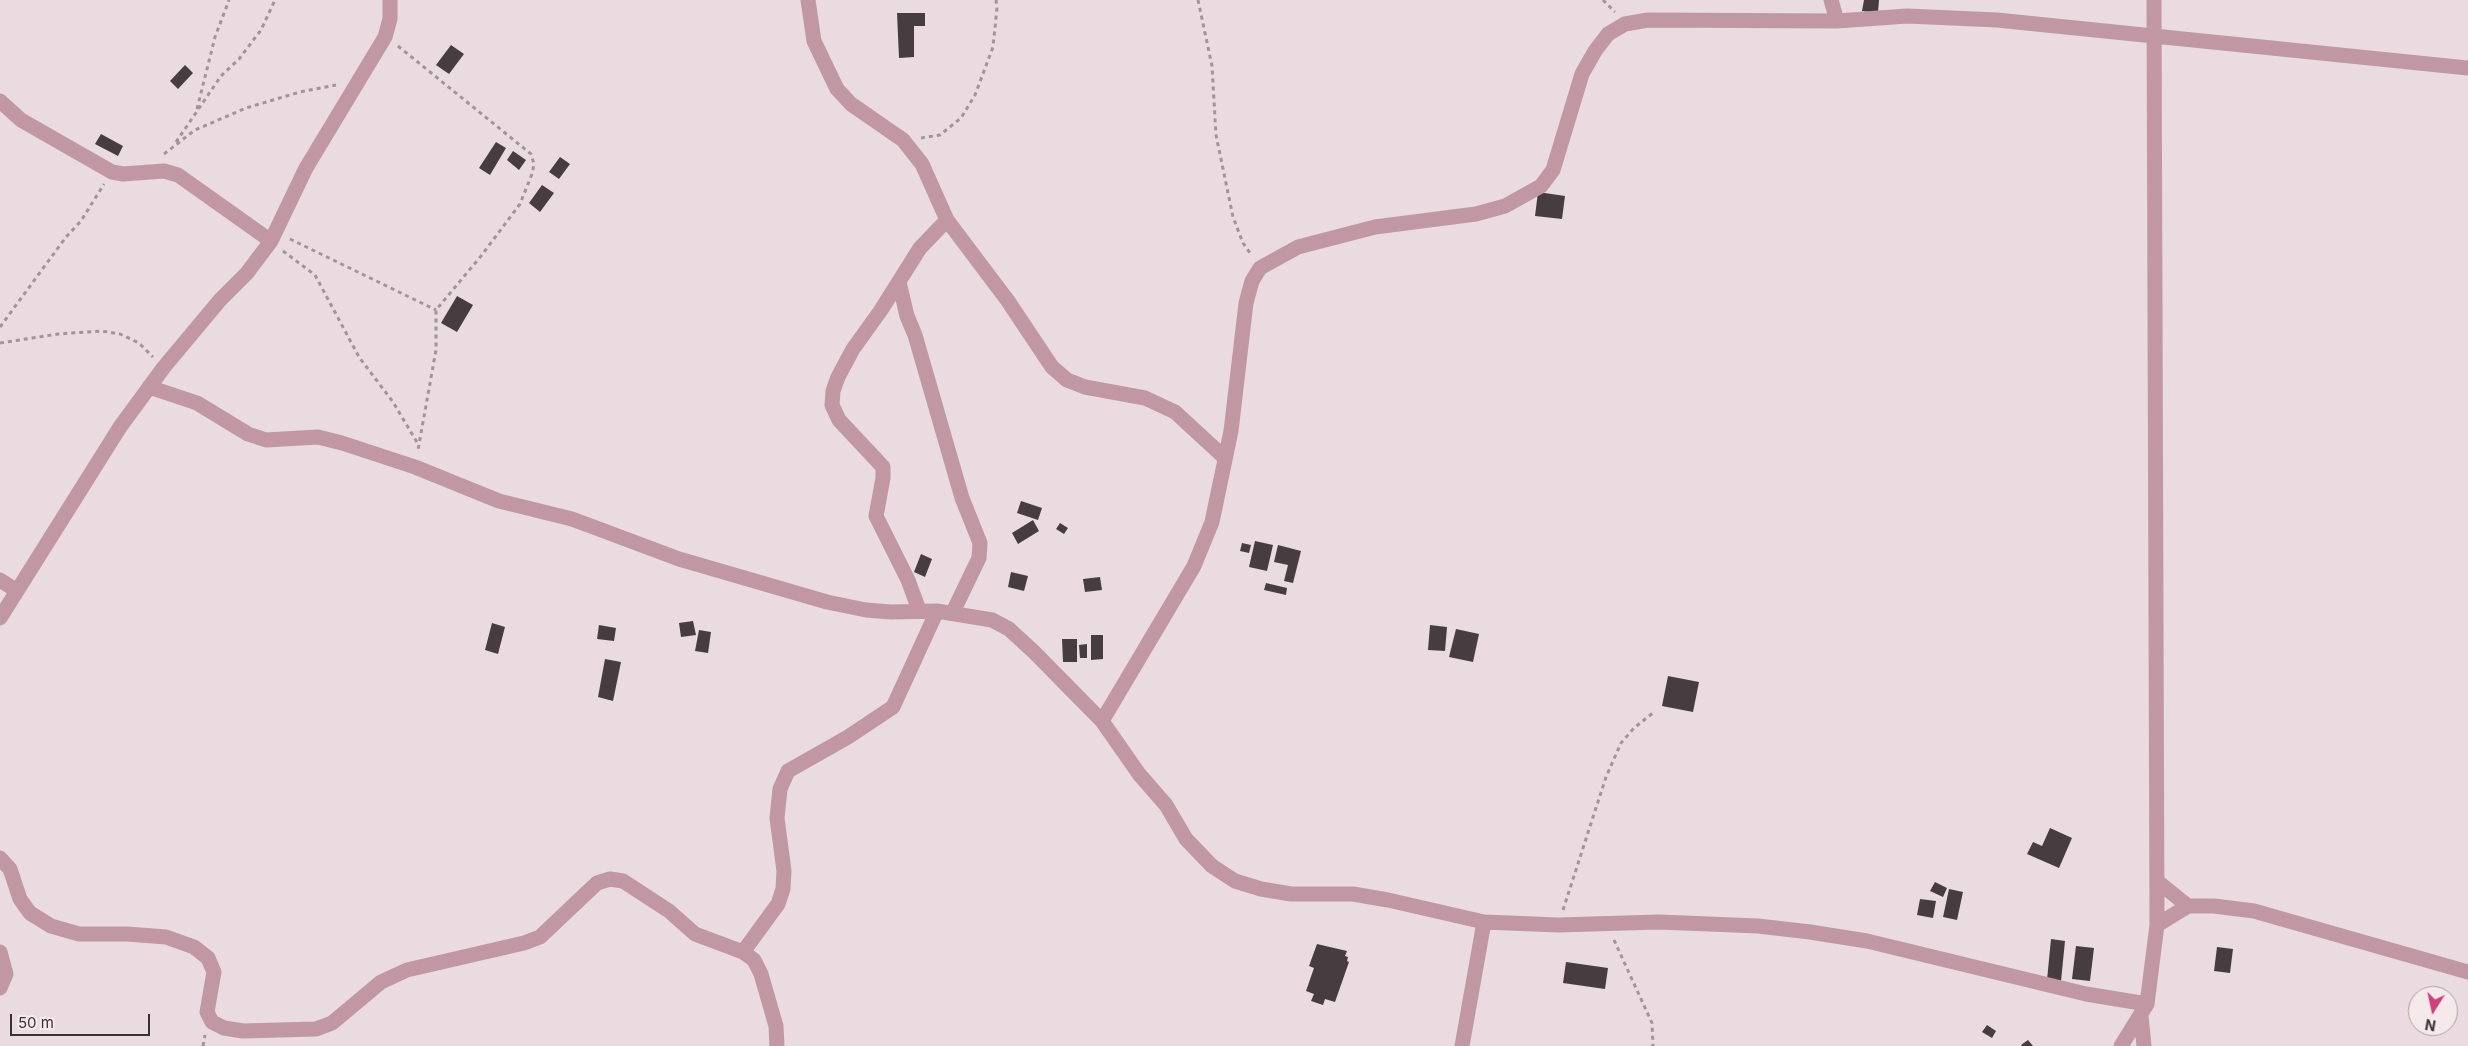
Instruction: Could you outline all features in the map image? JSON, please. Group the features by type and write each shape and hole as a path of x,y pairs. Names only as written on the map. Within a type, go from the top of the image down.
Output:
{"street":[{"path":"0,618 120,427 164,368 220,300 247,273 274,236 306,168 386,37 390,19 390,0"},
{"path":"808,0 814,42 837,89 851,104 903,140 922,164 947,220 1008,301 1052,367 1067,380 1085,388 1145,398 1175,412 1225,458"},
{"path":"1831,0 1837,21"},
{"path":"2144,1046 2144,1010 2157,925 2154,0"},
{"path":"1102,721 1194,566 1212,522 1225,458 1240,362 1246,303 1252,281 1260,268 1298,247 1374,227 1476,214 1505,206 1541,186 1553,170 1582,74 1595,51 1608,34 1625,24 1648,20 1676,19 1837,21 1907,16 1997,20 2468,68"},
{"path":"0,100 21,120 112,172 143,173 164,171 178,175 274,236"},
{"path":"919,610 908,580 876,516 883,478 883,467 839,420 832,405 833,391 838,377 853,349 920,248 947,220"},
{"path":"899,282 907,316 962,498 980,543 979,558 953,612"},
{"path":"149,387 197,404 248,434 266,440 285,441 318,437 415,467 499,501 572,520 679,559 763,584 866,610 891,612 936,610 992,620 1009,629 1102,721 1139,774 1166,805 1186,839 1212,866 1235,881 1261,889 1291,894 1353,894 1484,922 1558,925 1660,922 1758,926 1810,932 1867,941 2086,994 2144,1010"},
{"path":"0,580 17,591"},
{"path":"742,952 778,904 783,888 784,871 777,818 780,789 788,771 848,737 893,707 936,610"},
{"path":"0,858 10,869 20,899 30,913 51,926 79,934 127,934 166,938 194,947 208,958 214,972 207,1012 212,1022 224,1028 243,1031 316,1029 332,1023 381,982 407,970 524,943 540,937 597,883 610,879 622,881 639,890 669,911 695,934 742,952 754,960 761,974 776,1026 777,1046"},
{"path":"2157,881 2188,906"},
{"path":"2157,925 2188,906 2214,906 2254,911 2468,972"},
{"path":"1462,1046 1484,922"},
{"path":"0,952 6,974 0,988"},
{"path":"2121,1046 2144,1010"}],"path":[{"path":"196,113 215,37 229,0"},
{"path":"174,145 221,76 239,59 261,30 275,0"},
{"path":"903,140 940,135 961,118 975,95 993,47 997,8 996,0"},
{"path":"1198,0 1212,66 1216,135 1233,216 1243,243 1260,268"},
{"path":"386,37 417,60 531,154 534,164 520,204 481,256 436,310 436,350 415,467"},
{"path":"143,173 174,145 195,130 246,108 300,92 359,81"},
{"path":"0,327 66,237 81,221 112,172"},
{"path":"274,236 436,310"},
{"path":"274,236 316,275 358,357 394,402 418,445"},
{"path":"0,343 58,334 102,331 120,334 139,343 164,368"},
{"path":"1558,925 1606,777 1621,744 1634,728 1654,712"},
{"path":"1605,924 1626,962 1652,1023 1653,1046"}],"building":[{"path":"1864,0 1879,0 1878,13 1862,11"},
{"path":"897,13 925,13 925,26 914,26 914,57 899,58"},
{"path":"451,45 464,54 449,74 436,65"},
{"path":"185,65 193,73 178,89 170,81"},
{"path":"101,134 123,146 118,156 95,144"},
{"path":"496,142 506,148 490,175 479,168"},
{"path":"513,151 526,160 519,170 507,160"},
{"path":"560,157 570,164 559,179 549,172"},
{"path":"542,185 554,193 540,212 529,203"},
{"path":"1538,192 1565,196 1562,219 1535,216"},
{"path":"457,296 473,305 457,332 441,323"},
{"path":"1021,501 1042,508 1038,520 1017,513"},
{"path":"1033,520 1039,531 1018,544 1012,533"},
{"path":"1060,523 1068,528 1064,534 1056,529"},
{"path":"1255,541 1273,545 1267,571 1249,567"},
{"path":"1242,543 1251,545 1249,553 1240,551"},
{"path":"1278,545 1301,551 1293,583 1284,581 1288,565 1274,562"},
{"path":"921,554 932,559 925,577 914,572"},
{"path":"1011,572 1028,576 1024,591 1008,587"},
{"path":"1100,577 1102,590 1085,592 1083,579"},
{"path":"1266,583 1287,588 1286,595 1264,590"},
{"path":"693,621 696,635 681,637 679,623"},
{"path":"492,623 505,627 498,654 485,650"},
{"path":"599,625 616,628 614,641 597,639"},
{"path":"1430,625 1447,627 1445,651 1428,650"},
{"path":"1456,629 1479,634 1473,662 1449,657"},
{"path":"699,630 711,632 708,653 695,651"},
{"path":"1091,635 1103,635 1103,659 1091,660"},
{"path":"1062,639 1077,639 1077,662 1063,662"},
{"path":"1087,644 1087,658 1080,658 1079,645"},
{"path":"605,659 621,662 613,701 598,697"},
{"path":"1668,676 1699,682 1693,712 1662,706"},
{"path":"2050,828 2072,838 2059,868 2027,854 2033,842 2042,846"},
{"path":"1935,882 1947,888 1943,897 1930,891"},
{"path":"1949,889 1963,892 1957,920 1943,917"},
{"path":"1920,899 1936,901 1933,918 1917,915"},
{"path":"2051,939 2065,941 2061,981 2047,980"},
{"path":"1317,944 1347,951 1345,956 1348,957 1347,961 1349,962 1335,1002 1325,999 1323,1005 1311,1001 1314,994 1306,991 1314,968 1309,966"},
{"path":"2076,946 2094,948 2090,981 2072,979"},
{"path":"2217,947 2233,949 2230,973 2214,971"},
{"path":"1566,962 1608,968 1605,989 1563,983"},
{"path":"1987,1025 1996,1031 1992,1038 1982,1032"},
{"path":"2028,1040 2033,1046 2021,1045"}]}
